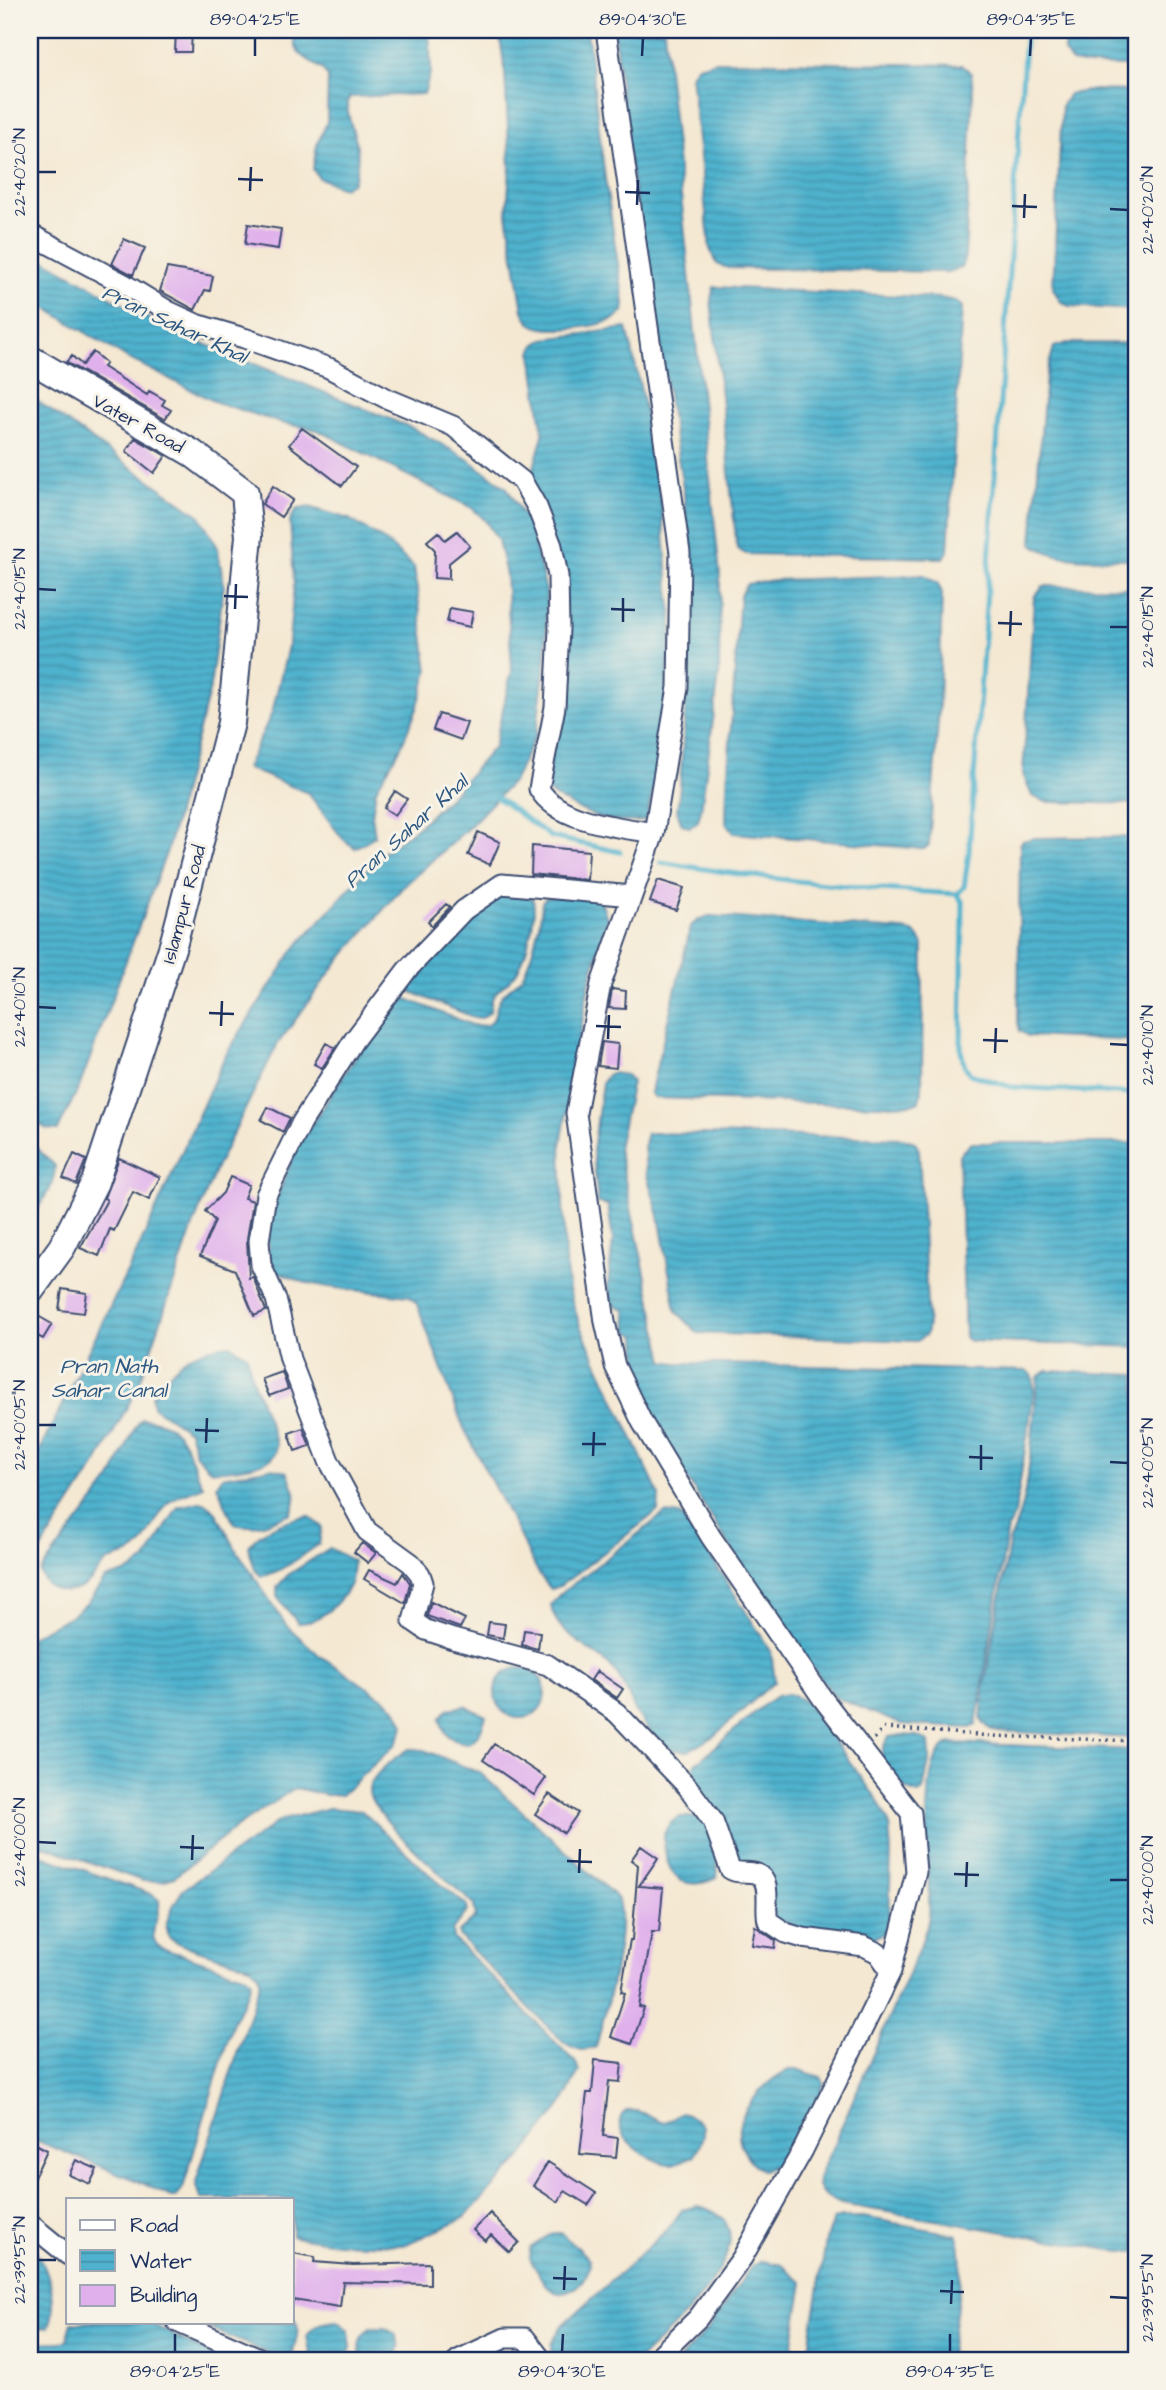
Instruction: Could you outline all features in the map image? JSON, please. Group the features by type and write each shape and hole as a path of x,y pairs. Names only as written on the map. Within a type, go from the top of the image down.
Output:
{"street":[{"path":"606,30 680,553 678,687 654,833 601,984 576,1113 605,1322 615,1366 642,1422 711,1537 823,1699 911,1813 916,1872 891,1971 803,2150 741,2258 698,2318 655,2360"},
{"path":"30,234 196,324 329,368 386,398 453,426 522,481 537,507 552,546 558,576 559,629 555,707 539,789 545,799 553,804 598,824 654,833"},
{"name":"Vater Road","path":"30,359 192,453 245,493"},
{"name":"Islampur Road","path":"30,1291 62,1247 95,1182 173,945 231,723 249,536 245,493"},
{"path":"632,896 502,884 464,910 407,970 361,1030 302,1122 266,1195 259,1241 261,1265 275,1299 290,1359 329,1461 367,1531 411,1563 420,1574 423,1583 413,1621 426,1630 453,1639 548,1665 617,1713 687,1786 713,1821 730,1869 738,1873 757,1874 763,1880 767,1888 765,1912 768,1922 786,1933 803,1938 864,1946 878,1953 891,1971"},
{"path":"30,2224 66,2253"},
{"path":"182,2324 264,2360"},
{"path":"458,2360 505,2338 525,2337 542,2360"}],"path":[{"path":"864,1752 884,1728 992,1736 1136,1741"}],"water":[{"path":"294,30 429,30 431,71 424,94 349,97 348,111 356,140 358,161 353,182 343,188 319,178 313,169 317,145 327,122 328,77 323,70 300,54 295,46"},
{"path":"499,30 587,30 624,303 623,312 611,320 581,327 548,329 532,324 523,311 507,214 510,166 505,72"},
{"path":"614,30 664,30 720,575 719,675 701,810 698,821 690,827 682,824 677,811 689,653 690,563 684,494 627,145"},
{"path":"1064,30 1136,30 1136,66 1072,62 1064,52"},
{"path":"716,61 962,65 971,73 973,91 965,256 961,268 948,272 728,268 717,264 710,249 691,74 698,66"},
{"path":"1095,90 1136,91 1136,310 1069,306 1060,301 1053,288 1062,105 1069,94"},
{"name":"Pran Nath Sahar Canal","path":"30,252 168,329 412,428 466,458 507,488 530,527 546,590 546,655 536,734 514,780 468,828 402,888 337,963 277,1045 217,1166 192,1229 139,1385 97,1463 30,1566 30,1470 136,1254 225,1056 294,949 380,855 421,824 453,794 494,747 512,670 506,575 498,540 485,520 472,508 318,430 281,423 216,402 125,357 30,298"},
{"path":"714,287 941,298 955,301 962,307 948,551 944,558 746,554 737,549 711,299"},
{"path":"627,328 661,502 672,620 661,756 646,820 632,822 593,815 546,791 565,661 531,478 543,435 532,353 535,345 544,339"},
{"path":"1067,343 1136,343 1136,559 1068,557 1042,550 1032,543 1046,375 1054,347"},
{"path":"30,396 200,516 217,546 224,584 210,688 168,848 80,1085 58,1130 47,1129 30,1119"},
{"path":"309,507 349,519 385,541 414,567 428,671 417,709 400,749 376,789 372,815 375,836 355,848 343,839 308,793 246,768 272,713 289,642 294,584 290,520 297,509"},
{"path":"924,575 938,584 942,593 939,708 929,845 924,849 734,833 726,823 727,786 740,595 747,584 774,580"},
{"path":"1043,586 1136,588 1136,804 1046,802 1032,796 1023,774 1034,597"},
{"path":"1136,837 1136,1041 1028,1036 1020,1031 1018,1023 1022,841 1035,838"},
{"path":"512,892 525,893 533,900 532,926 520,966 512,978 495,993 490,1012 482,1018 473,1017 409,991 409,984 414,977 471,910 495,897"},
{"path":"547,897 596,898 602,904 607,918 588,988 561,1145 565,1260 569,1290 580,1326 659,1495 658,1511 560,1586 551,1589 540,1576 463,1426 417,1304 409,1296 303,1282 274,1270 269,1262 267,1224 296,1149 392,1003 402,997 472,1025 482,1026 492,1022 502,996 520,980 526,969 540,920 542,902"},
{"path":"709,916 913,932 923,945 922,1091 919,1101 912,1104 885,1105 655,1098 651,1094 653,1082 691,926"},
{"path":"611,1073 626,1075 632,1082 618,1148 664,1361 1027,1371 1033,1376 1034,1391 1015,1514 1008,1528 976,1725 970,1728 900,1724 835,1697 777,1620 677,1463 631,1374 638,1358 637,1336 628,1331 625,1310 612,1304 608,1286 613,1240 608,1205 598,1203 593,1152 602,1083"},
{"path":"647,1133 903,1138 915,1142 919,1150 928,1324 926,1335 917,1341 698,1333 676,1311 659,1216 646,1172 644,1144"},
{"path":"30,1142 55,1166 53,1183 30,1222"},
{"path":"971,1143 1136,1143 1136,1347 971,1341 965,1338 959,1155"},
{"path":"231,1345 247,1355 252,1378 276,1442 276,1451 271,1458 256,1465 211,1470 196,1455 189,1431 153,1407 152,1395 186,1359 208,1349"},
{"path":"1047,1371 1136,1375 1136,1738 997,1731 990,1729 981,1720 1010,1540 1027,1482 1038,1377"},
{"path":"142,1419 157,1421 177,1432 203,1486 169,1502 135,1551 107,1562 86,1585 78,1589 56,1590 49,1586 40,1572 111,1479 136,1426"},
{"path":"271,1468 287,1472 290,1478 295,1497 291,1513 254,1526 233,1522 217,1485 222,1477"},
{"path":"200,1502 215,1511 234,1546 286,1625 319,1655 387,1701 397,1710 404,1725 396,1744 341,1795 326,1795 295,1788 238,1826 174,1877 162,1881 143,1881 30,1841 30,1637 69,1617 88,1602 105,1579 128,1572 146,1560 178,1507"},
{"path":"665,1513 679,1515 689,1523 771,1651 775,1681 714,1736 688,1751 666,1749 638,1715 615,1672 566,1633 559,1625 551,1605 559,1595"},
{"path":"309,1516 322,1527 319,1544 282,1568 261,1576 255,1570 248,1546 276,1525"},
{"path":"330,1548 353,1561 350,1584 328,1611 314,1620 298,1623 277,1597 277,1587 288,1575"},
{"path":"520,1668 538,1675 545,1693 538,1711 520,1718 502,1711 495,1693 502,1675"},
{"path":"787,1694 808,1705 877,1799 889,1823 889,1919 887,1930 877,1937 832,1937 774,1919 758,1866 738,1860 732,1854 724,1830 692,1777 695,1763 766,1703 777,1696"},
{"path":"465,1706 486,1716 477,1736 466,1743 449,1736 440,1719 448,1709"},
{"path":"918,1736 929,1742 930,1757 923,1791 919,1794 894,1780 884,1764 882,1755 889,1737"},
{"path":"951,1743 1136,1750 1136,2252 1110,2250 841,2204 824,2194 818,2184 820,2172 926,1928 929,1913 928,1793 932,1770 940,1752"},
{"path":"409,1749 424,1750 480,1773 617,1898 620,1911 618,1949 596,2047 579,2049 563,2042 460,1937 458,1933 476,1917 474,1905 397,1832 373,1802 370,1785 378,1773"},
{"path":"329,1808 362,1811 466,1905 468,1910 452,1931 453,1938 576,2063 579,2071 563,2103 519,2160 464,2218 404,2245 338,2243 294,2237 294,2198 201,2198 196,2182 259,1979 257,1972 250,1966 185,1946 169,1938 166,1924 183,1890 279,1821"},
{"path":"679,1817 697,1817 710,1829 715,1846 717,1878 691,1883 684,1882 673,1873 666,1855 664,1838 666,1829"},
{"path":"30,1851 151,1894 159,1900 153,1932 156,1943 161,1948 247,1976 251,1981 233,2022 183,2188 176,2197 30,2138"},
{"path":"796,2069 821,2077 824,2083 806,2123 786,2154 775,2166 762,2170 742,2148 739,2136 741,2121 752,2101 769,2083 787,2071"},
{"path":"626,2111 638,2111 663,2123 682,2113 691,2117 703,2130 694,2156 672,2164 663,2163 642,2153 632,2145 620,2128 620,2119"},
{"path":"698,2206 722,2218 730,2236 725,2258 712,2282 672,2328 638,2360 551,2360 551,2344 561,2327 668,2229 682,2210"},
{"path":"863,2217 957,2235 961,2261 960,2278 949,2360 807,2360 827,2235 834,2219"},
{"path":"553,2233 561,2233 589,2259 590,2264 582,2282 565,2293 555,2292 548,2287 530,2256 530,2248"},
{"path":"30,2246 42,2263 50,2284 53,2306 49,2327 30,2329"},
{"path":"762,2261 782,2265 803,2283 790,2360 679,2360 708,2329 751,2267"},
{"path":"294,2317 297,2323 293,2353 286,2357 277,2357 211,2329 210,2324 294,2324"},
{"path":"338,2321 349,2331 351,2348 348,2360 317,2360 310,2353 307,2336 320,2324"},
{"path":"71,2324 152,2324 221,2360 30,2360 30,2345 67,2341"},
{"path":"370,2328 385,2328 395,2334 399,2346 396,2360 364,2360 360,2343"}],"building":[{"path":"176,30 192,30 191,52 175,52"},
{"path":"248,224 281,229 278,249 245,244"},
{"path":"124,239 145,248 133,275 112,264"},
{"path":"167,268 213,276 210,291 205,290 195,310 160,291"},
{"path":"93,352 106,363 103,367 147,395 149,391 165,400 162,405 171,410 165,419 66,362 72,356 82,365"},
{"path":"302,428 356,467 342,486 289,445"},
{"path":"135,438 166,456 154,473 126,451"},
{"path":"273,486 293,500 281,517 262,504"},
{"path":"457,531 470,546 449,563 449,579 434,578 435,550 427,541 438,532 445,540"},
{"path":"450,608 473,612 470,627 447,622"},
{"path":"439,714 467,723 461,740 433,730"},
{"path":"395,791 407,799 395,815 384,808"},
{"path":"478,832 500,842 490,865 468,855"},
{"path":"532,846 589,851 587,880 531,874"},
{"path":"658,880 684,888 676,910 650,902"},
{"path":"446,904 450,907 432,926 428,922"},
{"path":"612,989 626,991 625,1009 609,1008"},
{"path":"602,1042 618,1044 616,1068 598,1066"},
{"path":"326,1043 335,1048 322,1068 314,1064"},
{"path":"268,1107 290,1118 283,1132 261,1120"},
{"path":"74,1154 86,1160 76,1184 63,1178"},
{"path":"119,1158 160,1177 149,1200 133,1192 114,1231 110,1229 99,1256 80,1248 107,1200 104,1198"},
{"path":"230,1177 249,1185 244,1198 253,1201 247,1239 249,1278 253,1277 266,1311 254,1316 235,1270 200,1256 215,1221 205,1211 223,1193"},
{"path":"62,1289 87,1293 84,1313 59,1310"},
{"path":"38,1316 52,1324 43,1339 30,1332"},
{"path":"282,1372 288,1389 269,1396 262,1379"},
{"path":"303,1428 310,1446 295,1451 289,1433"},
{"path":"362,1543 376,1553 368,1563 354,1552"},
{"path":"369,1570 397,1583 403,1573 410,1583 405,1603 364,1579"},
{"path":"431,1602 465,1619 460,1628 427,1616"},
{"path":"489,1622 505,1624 503,1638 487,1635"},
{"path":"524,1630 540,1632 538,1649 522,1645"},
{"path":"597,1671 623,1689 617,1698 591,1680"},
{"path":"494,1744 546,1778 534,1795 483,1760"},
{"path":"549,1794 578,1813 564,1833 535,1814"},
{"path":"641,1846 658,1858 639,1886 663,1888 659,1932 652,1932 639,2007 644,2008 632,2044 611,2037 625,1993 621,1992 632,1940 638,1865 631,1860"},
{"path":"755,1926 776,1941 775,1948 752,1945"},
{"path":"595,2060 622,2063 620,2082 609,2081 603,2136 618,2138 616,2157 580,2154 587,2093 592,2093"},
{"path":"30,2141 47,2150 30,2186"},
{"path":"76,2160 97,2169 90,2184 69,2175"},
{"path":"548,2162 596,2193 588,2205 565,2191 558,2202 533,2186"},
{"path":"490,2213 519,2242 509,2252 491,2235 485,2241 473,2230"},
{"path":"294,2253 315,2257 314,2262 353,2265 430,2263 430,2284 343,2282 340,2307 294,2300"}],"waterway":[{"path":"957,894 964,887 969,852 1025,41"},
{"path":"492,794 551,837 620,852"},
{"path":"661,862 809,882 957,894 963,903 961,1050 964,1064 970,1074 1011,1087 1136,1094"}],"water label":[{"name":"Pran Sahar Khal","path":"175,324"},
{"name":"Pran Sahar Khal","path":"406,831"}]}
